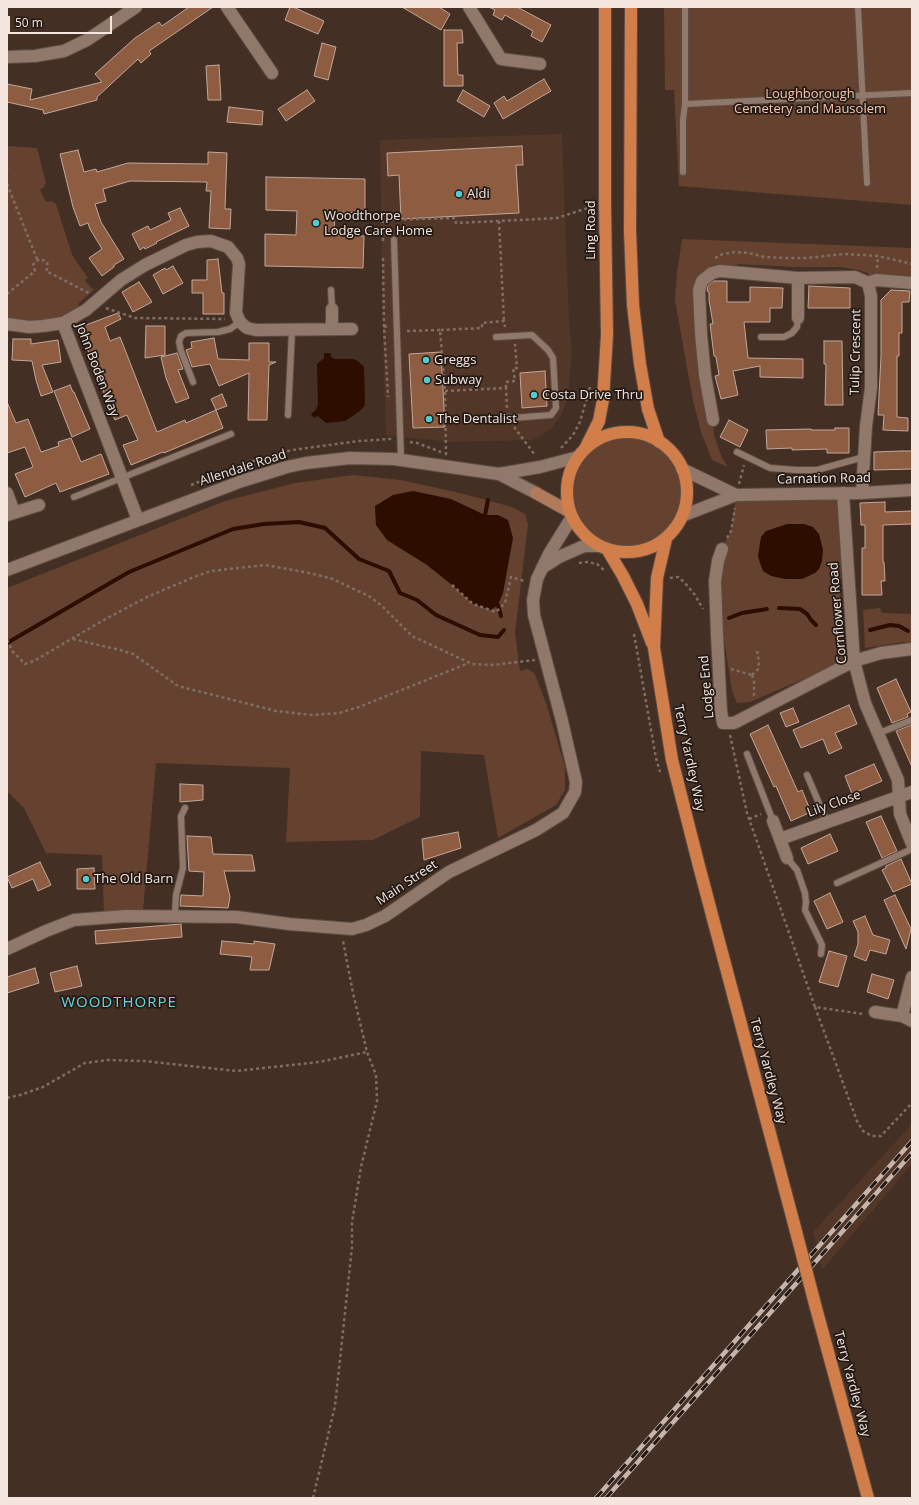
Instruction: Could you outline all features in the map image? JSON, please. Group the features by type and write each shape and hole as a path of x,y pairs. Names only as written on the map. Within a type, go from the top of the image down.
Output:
{"main road":[{"name":"Ling Road","path":"581,453 599,421 603,400 607,335 605,205 605,7"},
{"path":"631,7 630,231 633,305 640,364 648,409 659,442"},
{"path":"628,432 640,434 659,442 675,457 682,469 686,482 686,505 677,526 666,539 646,550 624,553 603,548 580,531 571,514 566,494 568,477 581,453 596,440 607,435 628,432"},
{"name":"Terry Yardley Way","path":"666,539 657,578 654,648 672,760 816,1308 868,1498"},
{"name":"Terry Yardley Way","path":"603,548 623,576 637,604 654,648"}],"street":[{"path":"7,57 35,56 64,51 87,40 136,7"},
{"path":"227,7 272,73"},
{"path":"469,7 501,59 540,64"},
{"name":"John Boden Way","path":"138,520 123,477 63,323 86,310 122,280 145,265 167,253 197,242 211,241 228,247 237,258 239,264 236,306 239,320"},
{"path":"713,420 705,375 699,290 702,281 712,273 720,271 798,278 855,277 868,283 876,280 912,283"},
{"path":"798,278 798,318"},
{"name":"Tulip Crescent","path":"862,493 871,388 871,296 868,283"},
{"path":"332,308 332,329"},
{"path":"239,320 247,328 256,330 352,329"},
{"path":"7,324 29,327 63,323"},
{"name":"Allendale Road","path":"7,570 242,481 287,467 331,460 367,458 401,460 499,474 540,467 581,453"},
{"name":"Carnation Road","path":"682,469 736,495"},
{"name":"Allendale Road","path":"499,474 571,514"},
{"name":"Carnation Road","path":"682,516 736,495 862,493 912,490"},
{"path":"7,493 11,514 38,505"},
{"name":"Cornflower Road","path":"843,493 854,661 865,703 898,780 900,814 912,844"},
{"name":"Main Street","path":"7,949 74,920 126,916 237,917 288,924 352,929 366,925 385,916 449,872 536,830 563,813 575,792 576,782 562,721 534,615 533,600 536,584 542,568 571,514"},
{"path":"542,568 564,554 584,546 603,548"},
{"name":"Lodge End","path":"722,549 718,561 716,581 721,711 723,723 731,724 854,661 881,653 912,649"},
{"name":"Lily Close","path":"780,839 912,792"},
{"path":"773,821 787,858"},
{"path":"875,1012 907,1018 912,977"}],"lane":[{"path":"683,172 683,120 686,104 685,7"},
{"path":"858,7 867,183"},
{"path":"686,104 912,93"},
{"path":"394,240 401,460"},
{"path":"331,290 332,308"},
{"path":"761,337 784,337 792,333 797,327 798,318"},
{"path":"193,382 181,350 179,342 181,336 186,333 218,332 230,329 239,320"},
{"path":"288,415 292,330"},
{"path":"496,337 532,335 548,350 553,358 556,408 551,415 514,418 502,416"},
{"path":"74,498 231,434"},
{"path":"737,452 770,468 817,470 864,457"},
{"path":"879,733 912,720"},
{"path":"747,754 773,821"},
{"path":"807,775 827,822"},
{"path":"175,916 176,895 183,868 181,816 185,808"},
{"path":"837,883 912,849"},
{"path":"787,858 796,870 805,893 805,910 822,945 821,954"}],"path":[{"path":"7,167 7,172"},
{"path":"7,184 38,259"},
{"path":"383,243 383,220 456,218 456,223 557,218 594,206"},
{"path":"499,221 506,344 515,344 517,368 513,368 515,381 506,382 507,410 514,410 514,428 535,456"},
{"path":"383,251 384,327 388,402"},
{"path":"713,259 723,254 735,252 749,253 764,257 785,258 806,258 844,254 878,256 912,264"},
{"path":"7,294 35,271 33,265 38,259"},
{"path":"38,259 47,262 48,267 46,271 91,294 104,307 135,318 239,320"},
{"path":"384,327 406,325 407,331 482,328 482,323 504,321"},
{"path":"440,330 445,390 446,454"},
{"path":"445,390 506,388"},
{"path":"389,432 390,439"},
{"path":"185,487 246,463 292,450 359,441 390,439 400,440 417,443 452,455"},
{"path":"528,457 540,456"},
{"path":"722,549 731,531 736,495 746,457"},
{"path":"7,640 13,652 25,664 34,661 102,621 147,597 194,577 211,571 266,565 330,578 369,596 382,606 412,636 472,664 492,665 545,659"},
{"path":"452,585 473,604 496,612 505,603 511,577 536,584"},
{"path":"657,578 678,577 695,595 704,611"},
{"path":"72,639 132,654 178,686 276,712 312,715 339,712 359,707 469,662"},
{"path":"752,674 758,669 760,662 757,651"},
{"path":"719,666 752,674"},
{"path":"752,674 754,681 754,713"},
{"path":"731,724 747,813 857,1121 863,1131 872,1136 881,1136 912,1103"},
{"path":"313,1498 335,1406 352,1247 352,1222 361,1167 377,1101 376,1075 367,1052 340,928"},
{"path":"814,1004 815,1007 866,1015 875,1012"},
{"path":"7,1098 43,1087 85,1064 108,1060 144,1061 236,1071 319,1062 367,1052"}],"shaded area":[{"path":"562,134 569,323 572,350 568,396 562,414 551,429 533,440 450,442 386,435 380,140"},
{"path":"324,353 331,353 331,357 335,359 353,359 358,361 364,367 365,405 360,411 345,421 326,423 318,416 314,418 311,414 316,410 318,404 317,364 324,358"},
{"path":"413,491 451,499 485,515 498,515 508,520 513,538 503,593 498,605 491,610 473,604 427,565 387,540 376,525 375,506 393,495"},
{"path":"787,524 804,524 813,527 819,534 823,550 822,561 819,569 815,573 802,579 785,579 771,576 763,571 758,556 761,537 766,531"},
{"path":"912,1124 912,1164 822,1270 813,1232"}],"green space":[{"name":"Loughborough Cemetery and Mausolem","path":"664,7 912,7 912,205 679,186 674,90 665,90"},
{"path":"7,146 37,148 46,182 44,187 40,190 46,202 51,201 56,204 72,255 88,278 85,280 92,289 95,289 79,303 76,316 63,323 7,324"},
{"path":"682,239 912,248 912,283 868,283 868,273 841,267 792,267 739,264 734,266 733,272 702,281 714,435 722,458 728,467 712,460 701,432 693,401 675,300 677,272"},
{"path":"627,432 650,436 670,449 683,469 687,492 683,515 670,535 650,548 627,552 604,548 584,535 571,515 567,492 571,469 584,449 604,436"},
{"path":"353,475 401,480 464,494 512,507 525,514 528,524 515,633 520,671 528,669 535,674 547,706 565,767 565,790 556,805 498,838 484,755 421,751 420,817 373,840 286,842 290,768 156,763 143,911 104,912 102,855 46,853 24,808 7,791 7,588 225,501 295,483"},
{"path":"843,493 839,630 845,661 750,702 737,703 732,691 715,581 722,549 731,531 736,495"},
{"path":"880,608 882,613 912,614 912,645 903,642 865,648 863,610"}],"building":[{"path":"189,7 213,7 149,51 151,54 141,63 138,59 97,97 97,100 44,114 43,110 7,102 7,84 32,89 30,100 102,82 95,74 135,38 159,22 162,26"},
{"path":"290,7 324,21 318,34 285,20"},
{"path":"402,7 439,7 450,14 441,30"},
{"path":"489,7 517,7 551,25 542,42 531,36 533,31 505,15 502,20 493,15 495,10"},
{"path":"444,30 462,30 463,43 457,43 458,75 463,75 463,86 444,86"},
{"path":"322,43 336,47 328,80 314,76"},
{"path":"219,65 221,100 208,100 206,66"},
{"path":"544,79 551,91 503,119 494,103 504,96 507,101"},
{"path":"307,90 315,101 286,121 278,109"},
{"path":"463,90 490,106 484,117 457,101"},
{"path":"229,107 263,111 262,125 227,122"},
{"name":"Aldi","path":"522,146 523,165 516,165 519,213 401,219 399,175 388,176 387,153"},
{"path":"78,150 84,172 96,169 97,172 128,163 208,164 208,152 227,153 225,209 231,209 230,229 209,228 211,191 206,191 207,182 130,181 103,189 106,201 95,204 101,222 124,259 114,265 114,267 102,276 89,258 102,249 88,223 80,226 73,207 60,154"},
{"name":"Woodthorpe Lodge Care Home","path":"266,177 365,179 365,213 335,212 334,235 364,236 363,268 265,266 265,234 296,235 297,211 266,210"},
{"path":"180,208 189,226 145,249 144,247 140,250 132,234 148,226 150,230 171,220 168,213"},
{"path":"218,259 222,293 224,293 224,314 203,314 203,293 192,293 192,280 207,280 207,260"},
{"path":"173,266 183,283 163,294 153,275 165,268 166,270"},
{"path":"714,281 727,281 727,302 750,302 750,287 783,288 782,308 770,308 770,322 744,322 748,358 803,359 803,378 760,377 760,366 733,371 738,395 721,399 715,376 719,375 716,357 714,356 710,324 713,324 709,292 707,291 708,285"},
{"path":"139,282 152,302 133,312 122,292"},
{"path":"809,286 850,288 850,308 808,308"},
{"path":"891,290 910,291 909,302 902,302 902,333 899,333 899,356 897,356 897,417 908,418 908,431 883,430 884,415 878,415 881,356 881,300"},
{"path":"118,313 121,319 105,327 110,341 120,337 157,432 185,420 186,423 216,410 223,428 131,465 123,445 138,440 127,415 115,420 100,383 102,383 78,328"},
{"path":"146,326 165,326 165,355 145,358"},
{"path":"214,338 218,359 249,360 249,343 269,343 269,362 276,362 269,365 267,420 248,420 249,373 219,386 210,364 192,367 186,350 192,348 191,342"},
{"path":"13,339 31,339 31,344 58,340 61,362 42,365 53,392 41,396 32,361 12,360"},
{"path":"824,341 842,341 843,405 825,405 826,364 824,364"},
{"path":"441,352 445,427 413,428 409,354"},
{"path":"177,353 183,369 178,370 189,398 176,403 166,378 161,357"},
{"name":"Costa Drive Thru","path":"545,371 547,406 522,408 520,373"},
{"path":"70,385 90,429 72,437 54,391"},
{"path":"222,394 227,406 216,410 211,399"},
{"path":"7,402 16,423 28,419 41,452 59,446 58,442 71,438 81,462 101,454 109,474 60,492 56,483 25,497 15,474 33,467 25,447 7,453"},
{"path":"729,420 748,430 740,447 720,437"},
{"path":"835,428 849,428 849,453 827,453 827,449 767,449 766,430 835,430"},
{"path":"912,451 912,469 874,470 874,452"},
{"path":"885,502 885,512 912,511 912,524 883,525 883,562 885,581 881,581 882,595 862,595 862,548 865,548 865,525 861,525 860,503"},
{"path":"896,679 911,712 907,714 908,717 892,723 877,688"},
{"path":"849,705 857,724 835,733 842,748 829,754 823,739 801,748 793,730"},
{"path":"793,708 799,722 786,727 780,713"},
{"path":"768,725 798,792 802,790 811,812 791,821 776,786 774,787 750,734"},
{"path":"911,725 912,727 912,767 896,731"},
{"path":"874,764 882,781 852,794 845,776"},
{"path":"180,784 203,785 203,800 180,802"},
{"path":"881,816 897,851 882,858 866,822"},
{"path":"458,832 461,848 424,860 422,839"},
{"path":"830,834 838,851 808,864 801,848"},
{"path":"187,836 211,837 213,854 252,855 255,871 224,871 230,897 228,908 180,906 181,895 203,896 204,872 189,871"},
{"path":"901,859 912,884 893,892 882,870 886,868 886,866"},
{"path":"40,862 51,885 38,891 33,879 12,888 7,877"},
{"name":"The Old Barn","path":"94,868 95,889 77,889 77,869"},
{"path":"830,893 843,922 827,929 814,901"},
{"path":"895,895 911,929 906,949 884,900"},
{"path":"865,916 873,935 890,940 886,954 870,950 866,961 854,956 858,944 858,932 853,921"},
{"path":"181,924 182,937 96,944 95,931"},
{"path":"222,941 254,944 254,941 275,944 269,970 250,970 252,957 220,954"},
{"path":"829,951 847,956 838,987 819,982"},
{"path":"77,966 82,986 55,992 50,973"},
{"path":"35,968 39,983 7,993 7,977"},
{"path":"872,974 894,980 888,999 867,992"}],"waterway":[{"path":"485,515 488,500"},
{"path":"7,643 129,572 233,529 264,524 299,522 325,528 359,559 389,571 400,593 417,600 436,615 480,635 498,637 504,630"},
{"path":"498,605 501,616"},
{"path":"779,608 800,609 807,614 816,625"},
{"path":"729,618 742,613 767,609"},
{"path":"870,630 890,625 899,626 908,631"}],"railway":[{"path":"596,1498 912,1141"},
{"path":"606,1498 912,1153"}],"place":[{"name":"Aldi","path":"459,194"},
{"name":"Woodthorpe Lodge Care Home","path":"316,223"},
{"name":"Greggs","path":"426,360"},
{"name":"Subway","path":"427,380"},
{"name":"Costa Drive Thru","path":"534,395"},
{"name":"The Dentalist","path":"429,419"},
{"name":"The Old Barn","path":"86,879"}],"district":[{"name":"WOODTHORPE","path":"119,1003"}]}
